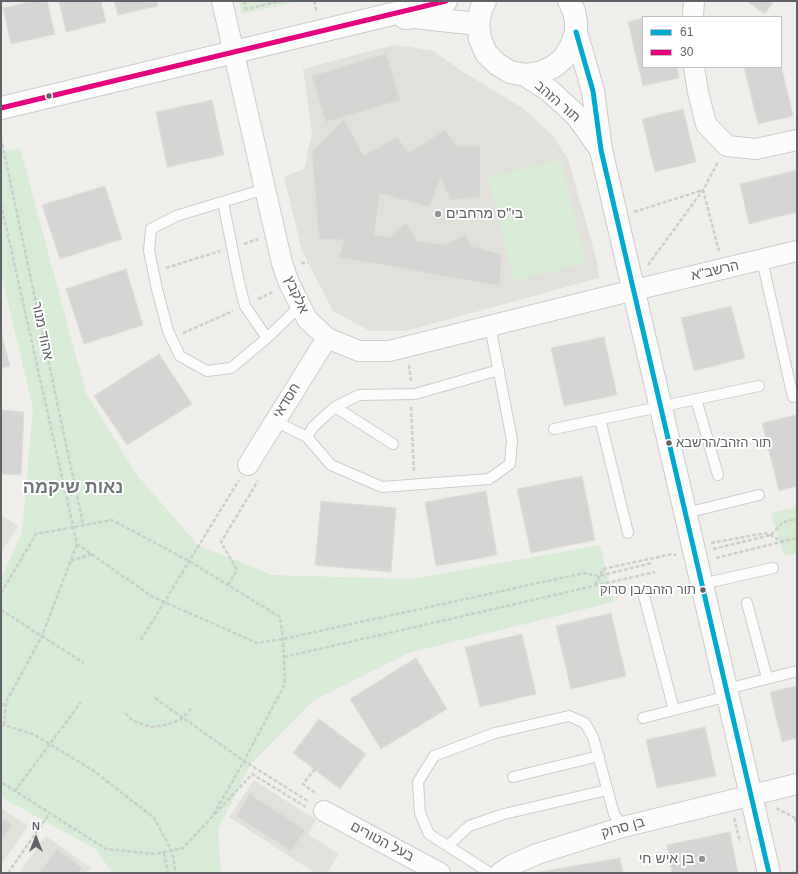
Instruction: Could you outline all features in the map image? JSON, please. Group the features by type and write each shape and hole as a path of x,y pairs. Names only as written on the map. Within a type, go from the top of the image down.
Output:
{"street":[{"name":"אלקבץ","path":"222,1 285,270 307,319 327,338 359,351 389,351 634,290"},
{"path":"1,108 446,1"},
{"path":"485,1 481,8 478,24 480,39 486,53 496,64 510,72 525,75 540,73 553,67 564,58 572,46 576,32 576,22 574,11 569,1"},
{"path":"693,16 694,1"},
{"path":"368,20 414,17 478,24"},
{"name":"תור הזהב","path":"576,32 593,91 601,150 686,513 707,555 702,584 769,873"},
{"path":"694,68 698,92 706,124 727,146 756,149 797,140"},
{"name":"תור הזהב","path":"525,75 550,91 577,116 601,150"},
{"name":"הרשב\"א","path":"634,290 797,252"},
{"name":"חסדאי","path":"248,465 327,338"},
{"name":"בן סרוק","path":"500,873 512,865 537,854 623,827 751,794 797,784"},
{"name":"בעל הטורים","path":"324,811 440,873"}],"lane":[{"path":"265,189 176,216 152,229 149,251 168,331 180,356 207,371 231,368 267,338 300,306"},
{"path":"223,202 245,306 267,338"},
{"path":"762,260 793,398"},
{"path":"275,421 306,437 331,465 382,487 489,479 510,464 512,440 490,326"},
{"path":"306,437 313,427 335,407 359,395 411,395 499,370"},
{"path":"554,429 759,386"},
{"path":"696,399 718,475"},
{"path":"335,407 393,444"},
{"path":"600,419 628,533"},
{"path":"686,513 759,495"},
{"path":"702,584 773,568"},
{"path":"643,592 674,710"},
{"path":"747,603 767,678"},
{"path":"643,718 727,693 767,678 797,671"},
{"path":"490,873 429,834 420,813 418,782 434,756 495,733 568,716 585,723 593,737 614,814 623,827"},
{"path":"513,777 598,756"},
{"path":"448,846 468,826 504,814 607,790"}],"path":[{"path":"244,1 246,9 281,1"},
{"name":"אהוד מנור","path":"1,138 83,524"},
{"path":"644,270 703,190 727,146"},
{"path":"617,218 703,190"},
{"path":"703,190 724,269"},
{"path":"1,204 77,544 42,636 6,702 2,725 33,734 94,771 154,818 172,851 176,873"},
{"path":"153,272 276,233"},
{"path":"410,371 415,484"},
{"path":"141,640 248,465 259,479 221,542 237,570 228,585"},
{"path":"707,555 771,535 783,522 797,519"},
{"path":"1,593 36,534 83,524 112,520 189,561 280,617 283,639 285,684 212,817"},
{"path":"707,555 710,543 766,533 782,541"},
{"path":"595,586 603,569 672,554 707,555 797,538"},
{"path":"77,544 153,597 257,643 283,639 584,573 600,576 652,563"},
{"path":"70,561 92,554"},
{"path":"284,657 655,572"},
{"path":"1,610 84,663"},
{"path":"155,698 244,761 324,811"},
{"path":"1,706 6,702"},
{"path":"15,791 81,702"},
{"path":"125,713 133,721 152,727 165,725 180,720 192,708"},
{"path":"1,782 106,849 155,854 183,848 252,774 321,816 330,802 303,784 315,769"},
{"path":"729,800 740,844"},
{"path":"8,873 50,814"},
{"path":"795,818 797,824"},
{"path":"164,853 168,873"},
{"path":"793,873 797,872"}],"shaded area":[{"name":"בי\"ס מרחבים","path":"393,45 433,51 462,71 524,109 553,136 568,159 597,261 599,278 406,331 370,331 333,311 302,251 284,177 304,169 312,133 303,69"},
{"path":"1,515 18,526 1,553"},
{"path":"254,780 316,820 308,834 339,854 327,873 315,873 229,817"},
{"path":"1,808 28,826 1,865"},
{"path":"46,836 91,868 87,873 19,873"}],"green space":[{"path":"239,1 301,1 242,14"},
{"path":"20,148 86,393 137,475 198,545 272,575 412,579 600,545 614,602 409,653 313,701 251,764 218,829 221,873 113,873 95,849 1,797 1,579 22,532 33,408 1,274 1,152"},
{"path":"561,160 586,263 514,281 488,177"},
{"path":"797,507 797,553 784,556 771,513"}],"building":[{"path":"32,1 47,1 55,34 11,44 3,8"},
{"path":"59,1 101,1 106,22 66,32"},
{"path":"114,1 157,1 158,6 118,15"},
{"path":"746,1 774,1 765,14"},
{"path":"642,18 642,68 677,68 679,78 643,86 628,22"},
{"path":"386,54 400,100 326,122 312,76"},
{"path":"744,68 782,68 793,116 758,124"},
{"path":"212,100 224,155 167,167 156,112"},
{"path":"683,109 696,162 655,172 642,119"},
{"path":"344,119 364,156 397,137 409,153 445,130 458,147 480,146 480,197 450,200 441,177 429,207 380,193 374,235 390,237 406,223 417,241 444,245 466,234 470,246 501,254 500,286 339,257 344,240 319,239 312,152"},
{"path":"797,170 797,212 749,224 740,184"},
{"path":"105,186 122,239 60,259 42,205"},
{"path":"126,269 143,325 84,344 66,289"},
{"path":"731,306 745,358 694,371 681,318"},
{"path":"1,332 10,366 1,368"},
{"path":"604,337 617,395 564,406 551,348"},
{"path":"159,354 192,404 127,445 94,396"},
{"path":"1,410 24,412 21,475 1,474"},
{"path":"797,415 797,486 779,491 762,423"},
{"path":"582,476 595,540 531,553 517,489"},
{"path":"486,491 497,555 436,566 425,502"},
{"path":"321,501 396,508 391,572 315,565"},
{"path":"611,613 626,676 571,689 556,626"},
{"path":"522,634 536,694 480,707 465,647"},
{"path":"416,658 447,709 381,749 350,699"},
{"path":"797,686 797,738 782,742 770,692"},
{"path":"319,719 366,754 340,789 293,753"},
{"path":"705,727 716,776 657,788 646,740"},
{"path":"250,794 305,830 291,851 236,816"},
{"path":"1,817 12,824 1,842"},
{"name":"בן איש חי","path":"730,832 738,873 672,873 667,845"},
{"path":"57,849 82,868 79,873 39,873"},
{"path":"620,858 623,873 533,873"}],"transit line":[{"name":"30","path":"1,108 446,1"},
{"name":"61","path":"576,32 593,91 601,150 769,873"}],"place":[{"name":"בי\"ס מרחבים","path":"438,214"},
{"name":"תור הזהב/הרשבא","path":"669,443"},
{"name":"תור הזהב/בן סרוק","path":"703,590"},
{"name":"בן איש חי","path":"702,859"}],"district":[{"name":"נאות שיקמה","path":"73,488"}]}
